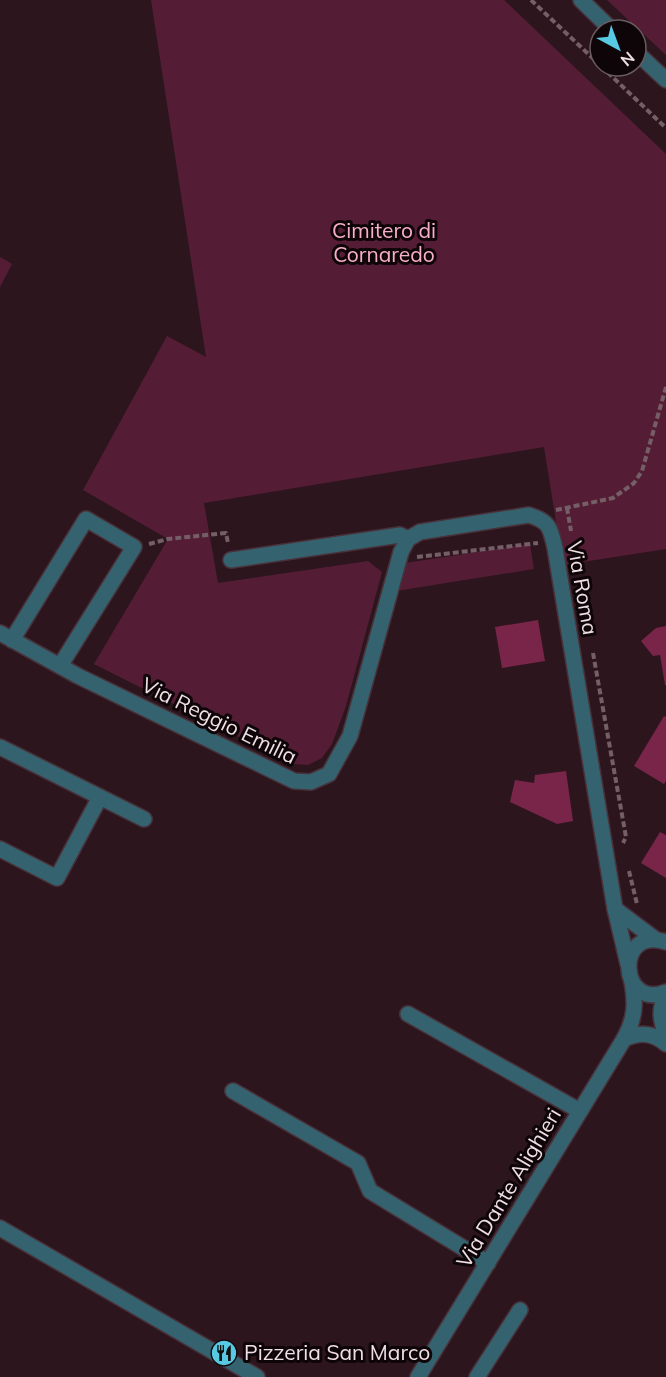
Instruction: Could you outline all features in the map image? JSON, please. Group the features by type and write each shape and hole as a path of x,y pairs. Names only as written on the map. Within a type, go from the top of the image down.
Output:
{"street":[{"path":"580,0 599,18"},
{"path":"648,63 666,80"},
{"path":"231,560 400,535 408,539 420,532 529,514 540,518"},
{"name":"Via Roma","path":"540,518 549,525 553,542 615,909 632,982"},
{"path":"6,636 86,519 134,547 60,666"},
{"name":"Via Reggio Emilia","path":"6,636 60,666 294,781 310,782 329,774 350,736 403,546 408,539"},
{"path":"0,747 144,819"},
{"path":"0,849 57,878 100,797"},
{"path":"615,909 663,940"},
{"path":"628,963 639,944 663,940"},
{"path":"632,982 644,993 665,1000 661,1019 666,1036"},
{"name":"Via Dante Alighieri","path":"418,1377 624,1039 634,1012 632,982"},
{"path":"408,1014 580,1112"},
{"path":"624,1039 645,1034 657,1037 666,1044"},
{"path":"233,1090 358,1162 370,1191 488,1263"},
{"path":"0,1228 257,1377"},
{"path":"477,1377 520,1310"}],"path":[{"path":"531,0 588,55"},
{"path":"613,78 666,128"},
{"path":"540,518 547,512 613,498 634,483 642,471 666,387"},
{"path":"134,547 168,539 226,532 231,560"},
{"path":"399,560 553,542"}],"green space":[{"name":"Cimitero di Cornaredo","path":"151,0 504,0 666,154 666,549 563,565 544,447 204,503 218,583 368,561 382,572 346,706 332,744 322,758 308,765 293,764 94,664 168,539 83,490 167,336 206,357"},
{"path":"607,0 666,0 666,55 648,38 648,18 626,18"},
{"path":"0,257 12,264 0,287"},
{"path":"530,544 534,569 396,591 405,563"}],"building":[{"path":"538,620 545,661 502,668 495,627"},
{"path":"666,626 665,685 660,655 653,656 641,641 656,628"},
{"path":"664,716 666,717 666,781 664,784 634,766"},
{"path":"566,771 573,821 557,824 510,802 515,780 534,783 535,775"},
{"path":"660,832 666,835 666,878 641,863"}],"place":[{"name":"Pizzeria San Marco","path":"224,1353"}]}
